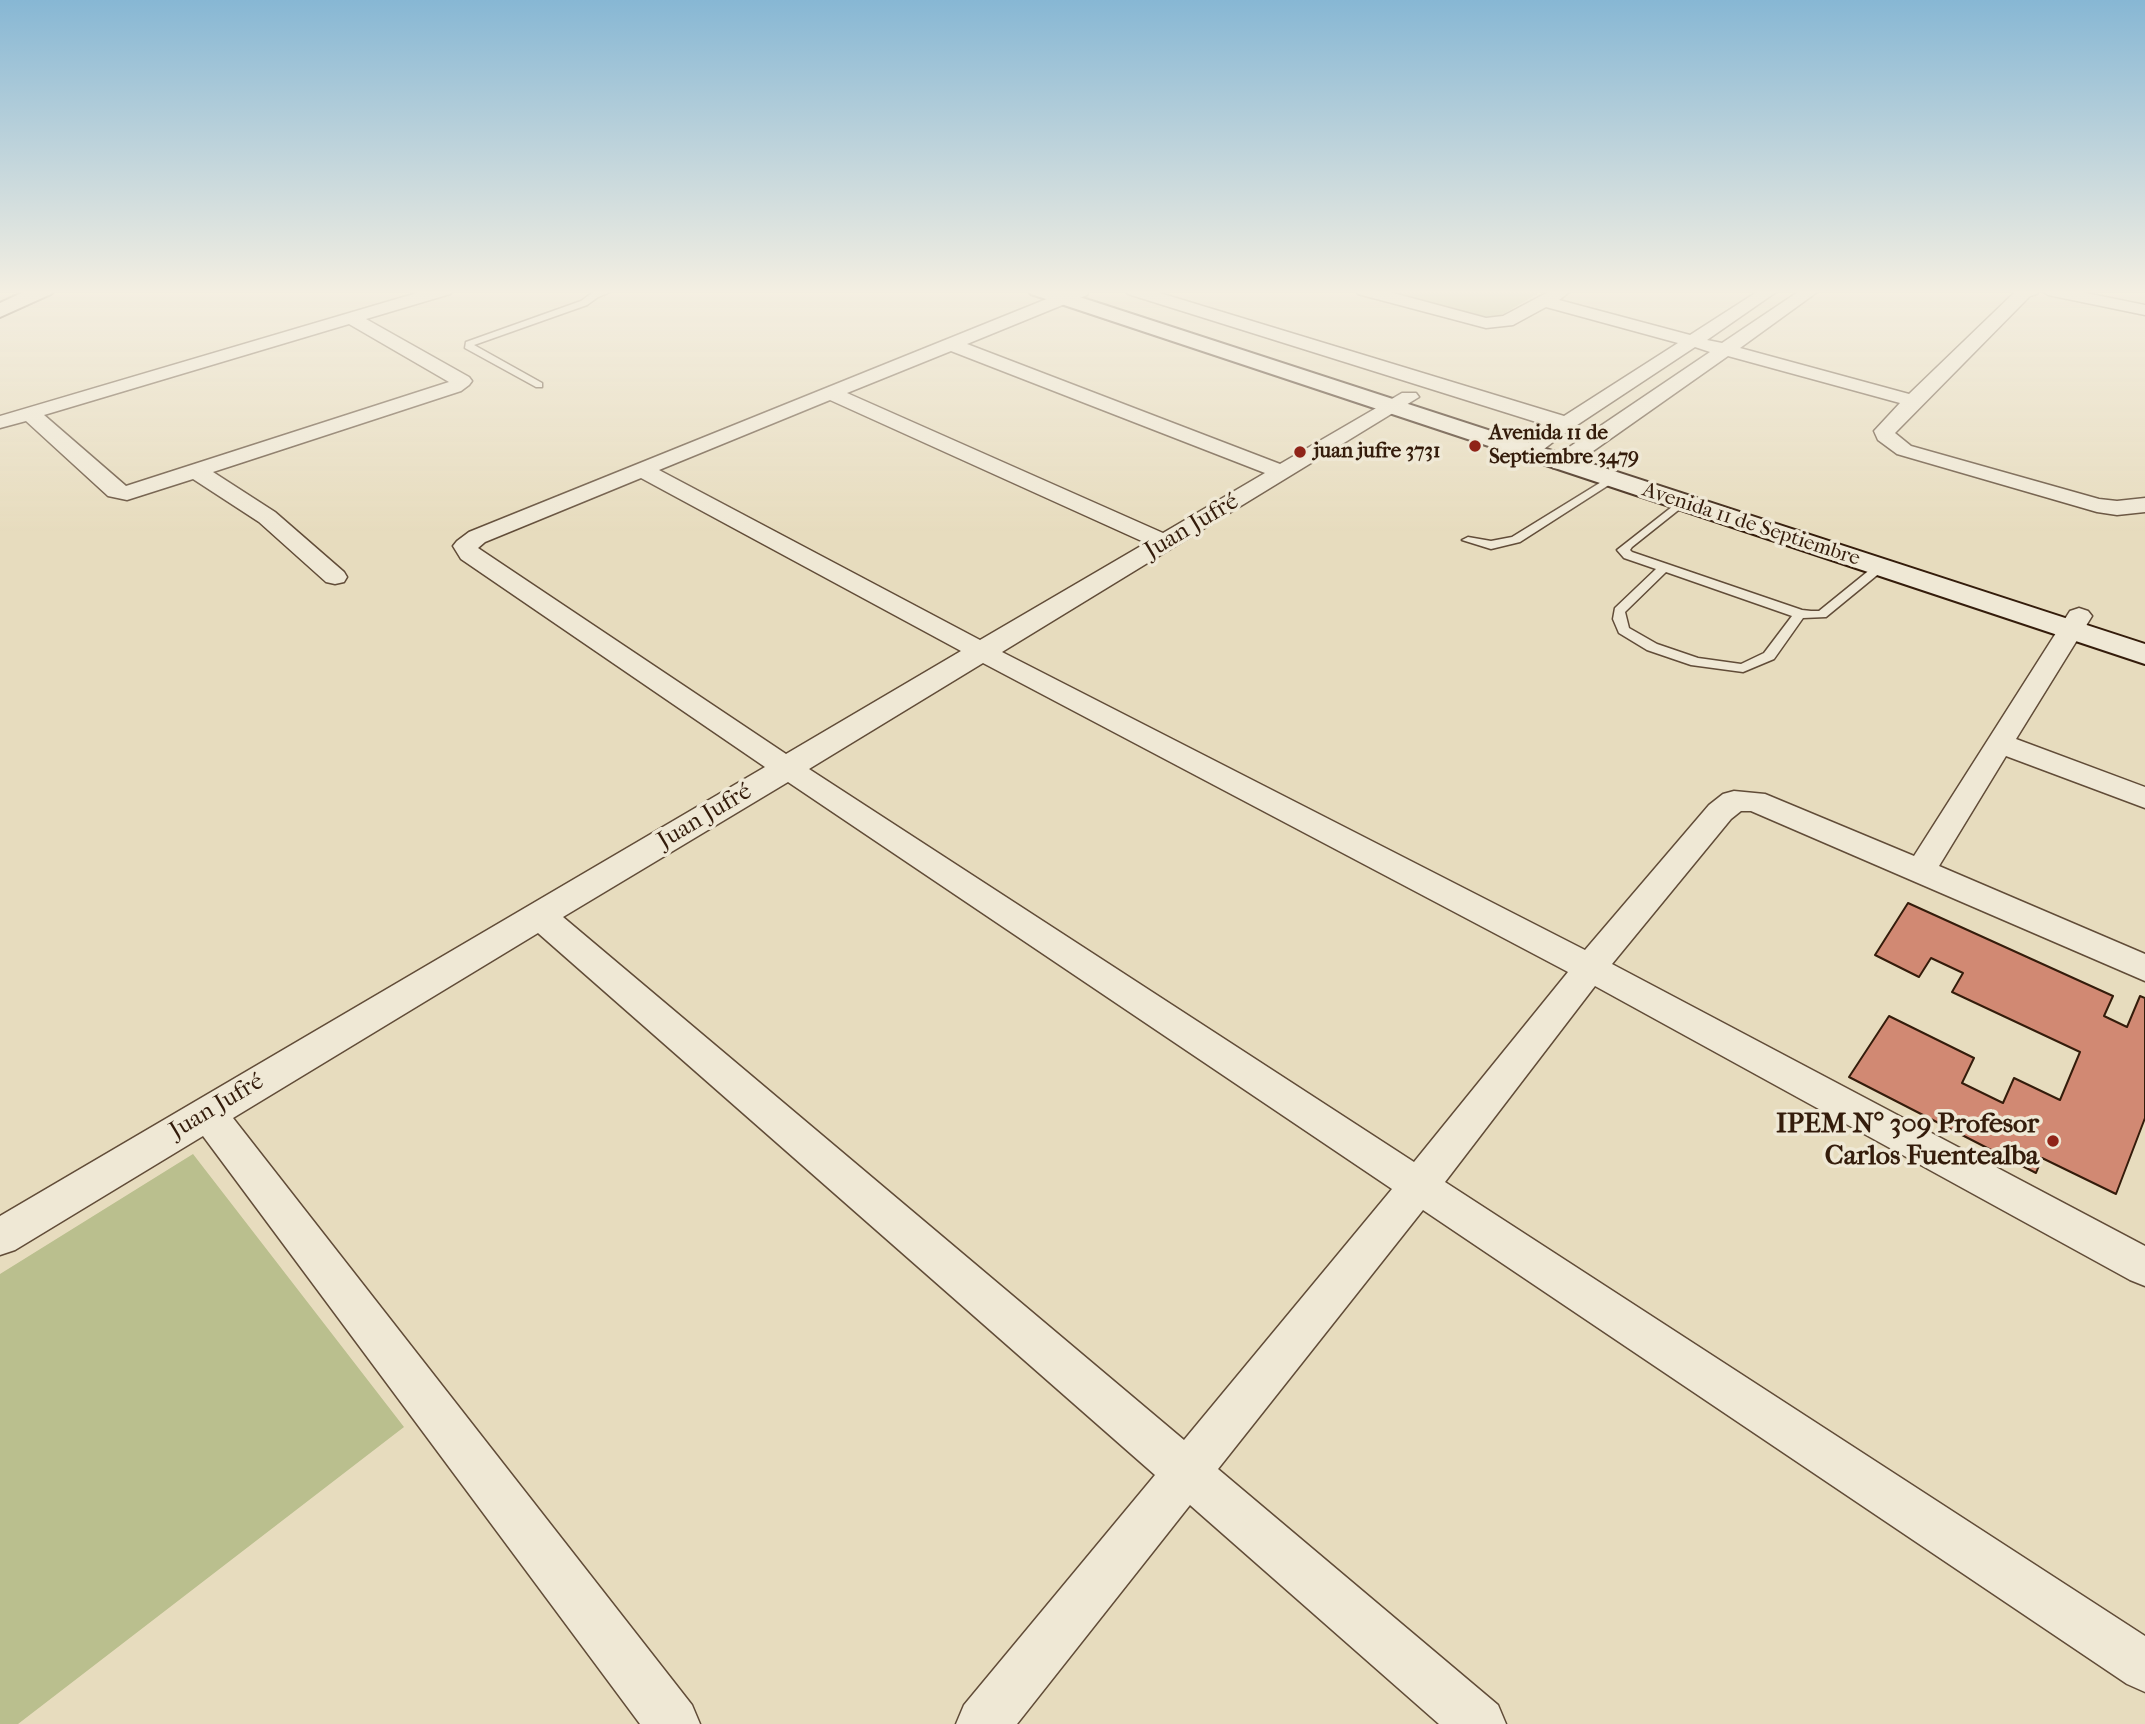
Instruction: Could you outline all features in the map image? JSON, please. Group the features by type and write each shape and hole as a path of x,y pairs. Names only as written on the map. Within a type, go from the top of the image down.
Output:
{"main road":[{"name":"Avenida 11 de Septiembre","path":"1304,370 2076,623 2145,654"},
{"name":"Avenida 11 de Septiembre","path":"1568,457 1611,479 1881,567 2076,623 2145,637"}],"street":[{"path":"0,422 174,370"},
{"path":"30,413 116,491 127,493 454,387 462,381 443,370"},
{"path":"885,370 477,537 465,546 469,554 787,768 2145,1665"},
{"path":"1018,370 1283,473"},
{"path":"1390,370 1545,419 1567,423"},
{"path":"1535,446 1649,370"},
{"path":"1568,457 1692,370"},
{"path":"1801,370 1913,401"},
{"path":"1944,370 1884,431 1885,436 1904,450 2097,505 2117,508 2145,505"},
{"path":"830,393 1165,543"},
{"name":"Juan Jufré","path":"0,1237 1401,403"},
{"path":"642,470 982,652 1590,968 2145,1267"},
{"path":"198,472 267,517 335,577"},
{"path":"1920,871 2076,623"},
{"path":"2000,743 2145,798"},
{"path":"983,1724 1418,1186 1590,968 1720,812 1734,801 1754,801 1774,807 2145,968"},
{"path":"539,915 1479,1724"},
{"path":"207,1113 673,1724"}],"lane":[{"path":"512,370 539,385"},
{"path":"1468,540 1491,545 1516,540 1611,479"},
{"path":"1682,502 1623,550 1628,555 1800,614 1822,614 1881,567"},
{"path":"1665,567 1619,611 1619,619 1624,630 1652,646 1696,662 1743,668 1769,656 1800,614"}],"green space":[{"path":"193,1154 404,1427 18,1724 0,1724 0,1274"}],"building":[{"path":"1908,903 2113,996 2104,1016 2127,1027 2140,996 2145,998 2145,1118 2116,1194 2042,1158 2036,1173 1849,1077 1889,1016 1974,1058 1962,1083 2003,1103 2014,1078 2060,1100 2080,1052 1952,992 1963,973 1931,958 1919,977 1875,955"}],"place":[{"name":"Avenida 11 de Septiembre 3479","path":"1475,446"},
{"name":"juan jufre 3731","path":"1300,452"},
{"name":"IPEM N° 309 Profesor Carlos Fuentealba","path":"2053,1141"}]}
